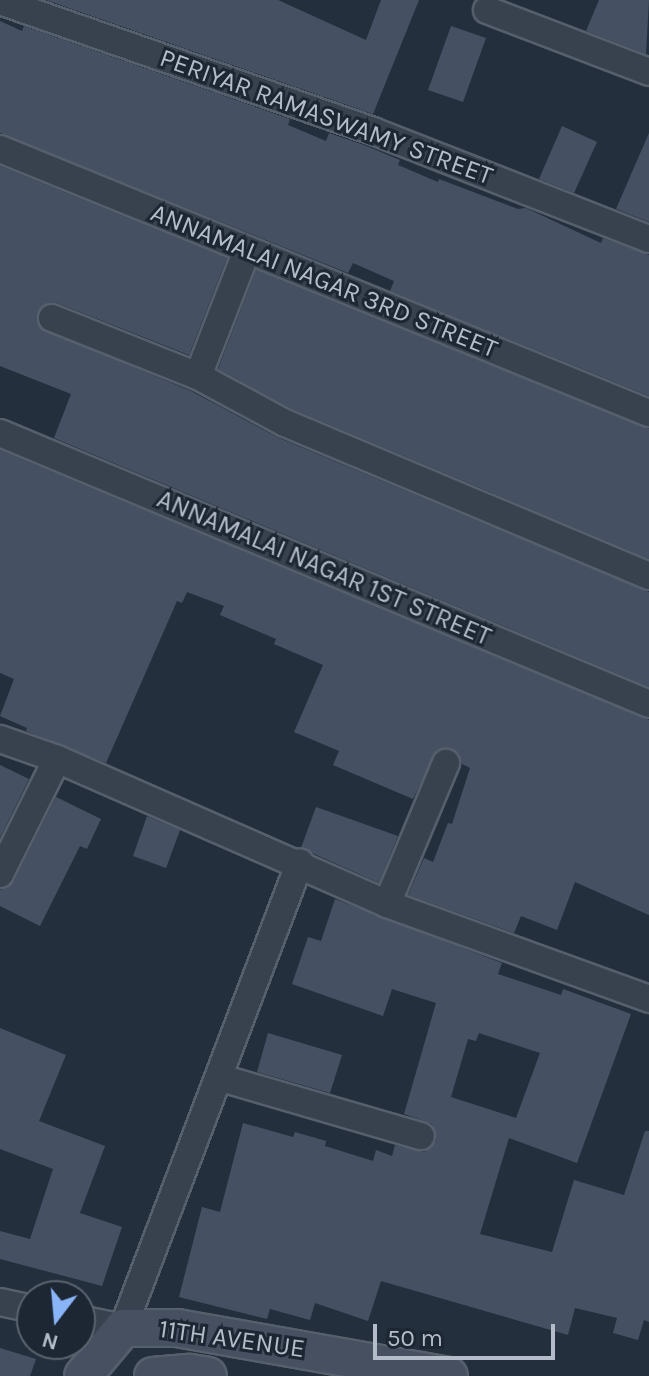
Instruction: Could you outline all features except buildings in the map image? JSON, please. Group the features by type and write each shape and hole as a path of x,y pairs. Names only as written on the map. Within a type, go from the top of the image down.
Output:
{"main road":[{"name":"11TH AVENUE","path":"83,1376 123,1328 177,1328 449,1376"},
{"name":"11TH AVENUE","path":"153,1376 190,1373 208,1376"}],"street":[{"name":"PERIYAR RAMASWAMY STREET","path":"0,1 373,131 649,239"},
{"path":"487,10 649,72"},
{"name":"ANNAMALAI NAGAR 3RD STREET","path":"0,149 649,413"},
{"path":"198,376 247,250"},
{"path":"52,318 198,376 285,423 649,576"},
{"name":"ANNAMALAI NAGAR 1ST STREET","path":"0,433 649,704"},
{"path":"0,739 57,759 300,863 387,904 649,999"},
{"path":"0,874 57,759"},
{"path":"387,904 446,763"},
{"path":"96,1322 123,1328 221,1078 300,863"},
{"path":"221,1078 421,1136"}]}
